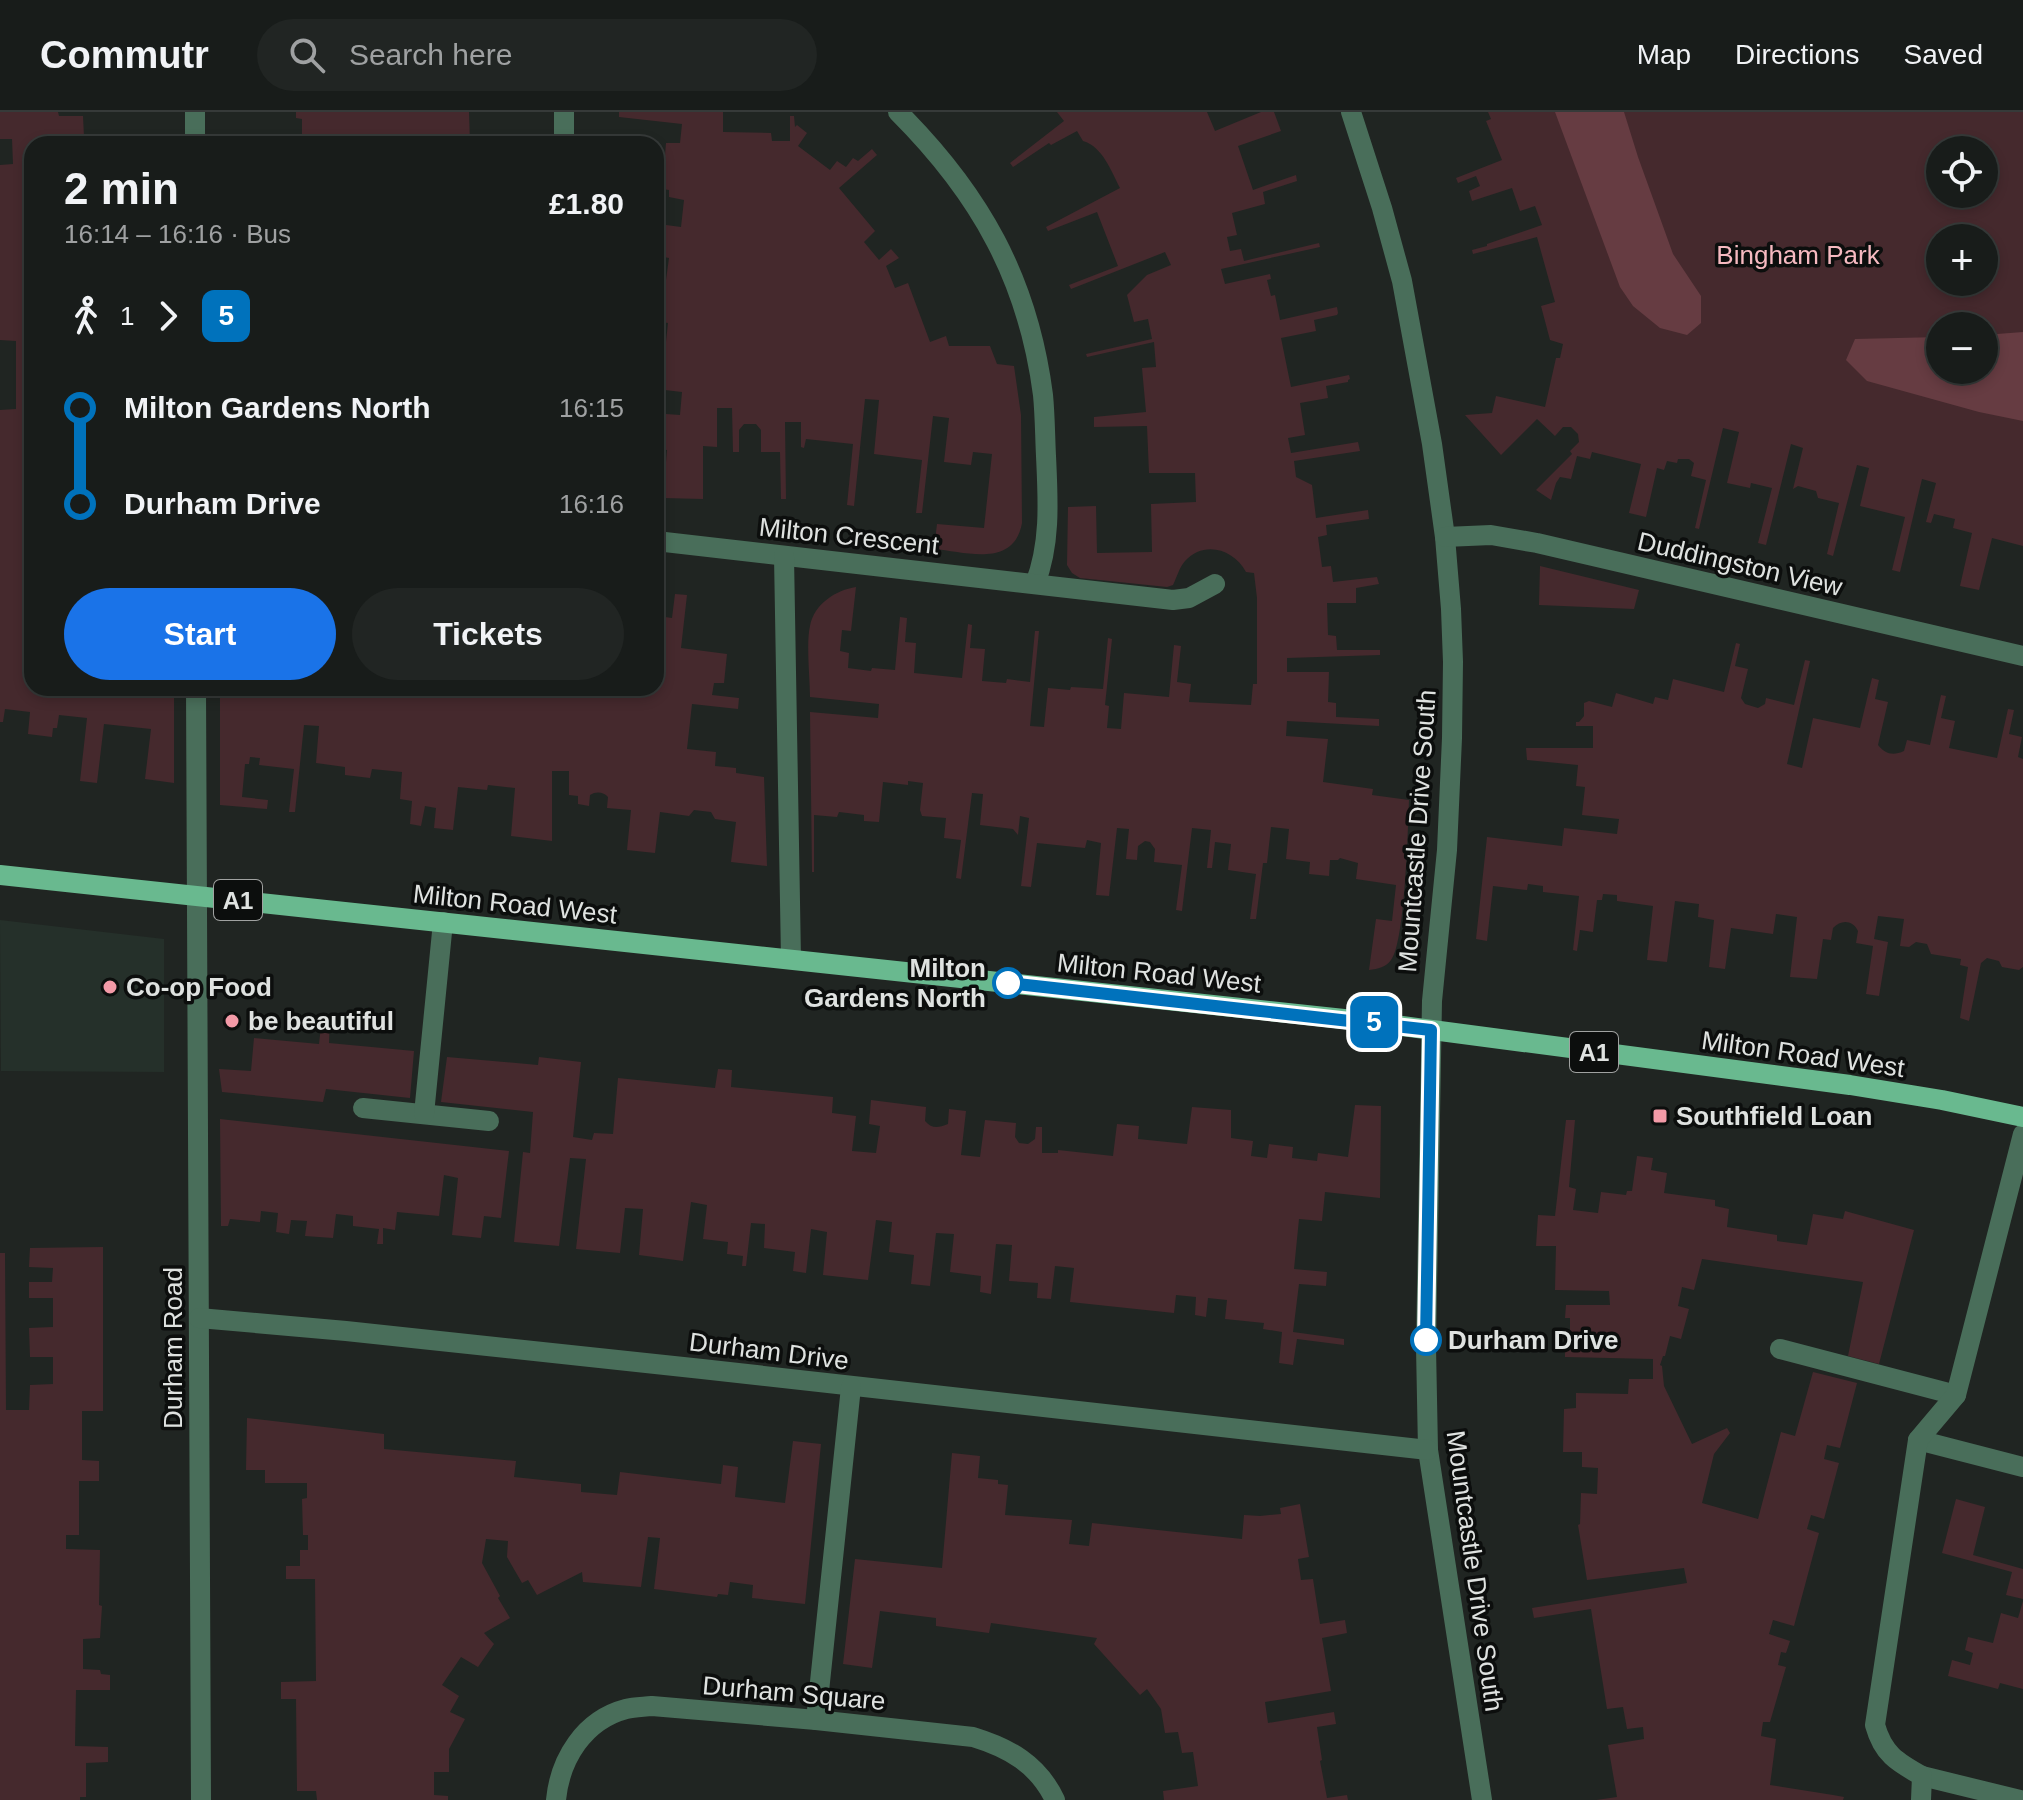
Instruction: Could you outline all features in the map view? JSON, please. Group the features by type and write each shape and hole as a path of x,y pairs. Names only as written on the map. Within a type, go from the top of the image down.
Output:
{"main road":[{"name":"Milton Road West","path":"0,875 1431,1030 1850,1085 2023,1117"}],"street":[{"path":"195,112 195,136"},
{"path":"564,112 564,136"},
{"path":"898,112 927,141 970,196 1000,250 1025,313 1043,397 1047,479 1046,543 1035,584"},
{"name":"Mountcastle Drive South","path":"1351,112 1402,281 1432,444 1445,537 1453,649 1452,738 1447,850 1431,1030 1426,1347 1428,1450 1482,1800"},
{"name":"Duddingston View","path":"1445,537 1491,535 1537,543 2023,656"},
{"name":"Milton Crescent","path":"664,542 1173,600 1189,598 1215,584"},
{"path":"784,556 791,959"},
{"name":"Durham Road","path":"196,696 201,1800"},
{"path":"424,1114 443,922"},
{"path":"363,1108 489,1121"},
{"path":"2020,1800 1922,1776 1895,1760 1879,1738 1875,1725 1918,1440 1956,1395 2023,1134"},
{"name":"Durham Drive","path":"199,1318 362,1332 1428,1450"},
{"path":"1780,1349 1956,1395"},
{"path":"816,1720 851,1387"},
{"path":"1918,1440 2023,1467"},
{"name":"Durham Square","path":"556,1800 557,1783 563,1766 581,1737 614,1713 652,1706 973,1737 1015,1753 1036,1770 1055,1800"},
{"path":"1921,1800 1922,1776"}],"shaded area":[{"path":"1555,112 1624,112 1673,254 1701,296 1701,323 1687,335 1660,328 1633,306 1620,287"},
{"path":"2023,332 2023,421 1867,381 1846,360 1855,339 1926,337 1926,384 1998,384 1998,334"},
{"path":"0,920 164,939 164,1072 1,1071"}],"green space":[{"path":"0,112 58,112 59,116 83,116 84,136 24,136 24,696 174,696 174,783 145,779 151,729 104,724 97,783 80,781 87,718 59,715 52,737 28,734 30,712 5,709 3,722 0,722 0,410 16,409 16,341 0,340 0,165 13,164 12,139 0,139"},
{"path":"296,112 469,112 470,136 302,136 302,119 296,118"},
{"path":"619,112 723,112 723,132 771,133 772,141 790,141 790,116 794,116 795,127 797,125 807,133 798,146 830,170 837,161 846,167 853,158 858,161 872,149 877,155 839,188 875,231 864,242 879,260 891,249 899,258 886,266 895,288 908,283 930,342 946,336 949,346 990,346 997,364 1014,366 1021,415 1022,523 1017,537 1009,546 987,554 934,549 937,524 984,528 992,454 973,452 971,465 944,462 949,418 933,416 922,513 916,513 922,460 874,454 879,400 865,399 854,506 847,505 853,444 806,439 804,448 801,447 801,422 785,422 786,499 781,499 780,452 761,452 761,430 756,424 744,424 739,430 739,452 733,452 732,408 717,408 717,447 703,446 703,499 664,498 666,414 680,415 682,392 664,390 668,323 664,322 664,295 669,258 664,257 664,237 666,225 681,227 684,200 669,197 669,190 664,189 664,168 666,143 680,143 682,124 619,117"},
{"path":"1057,112 1207,112 1215,131 1261,112 1274,112 1281,131 1238,146 1253,190 1296,175 1297,181 1263,192 1265,204 1232,213 1237,235 1227,237 1230,251 1241,249 1244,261 1319,243 1320,247 1221,269 1225,284 1270,274 1271,279 1267,280 1271,296 1275,295 1280,320 1337,307 1337,315 1314,320 1316,331 1281,338 1291,387 1349,375 1350,379 1326,386 1328,398 1300,403 1305,435 1288,438 1291,453 1358,442 1360,451 1294,461 1296,477 1312,485 1316,518 1368,510 1369,519 1326,525 1327,535 1318,537 1322,567 1331,566 1333,582 1377,577 1379,584 1356,588 1356,603 1327,603 1328,635 1336,636 1337,650 1380,650 1380,655 1287,658 1287,672 1329,672 1328,702 1336,703 1336,717 1379,719 1379,726 1287,721 1286,736 1328,739 1323,782 1373,789 1372,795 1409,800 1400,932 1391,960 1382,967 1369,970 1376,919 1392,921 1396,885 1356,879 1358,863 1340,858 1330,860 1329,876 1309,874 1310,862 1286,859 1289,829 1271,827 1256,919 1250,919 1256,874 1228,870 1231,844 1215,842 1212,868 1207,868 1211,830 1192,828 1182,911 1176,910 1182,865 1154,862 1155,849 1145,841 1138,846 1137,860 1126,859 1129,829 1117,828 1109,896 1096,895 1101,843 1087,840 1085,848 1037,843 1031,887 1021,886 1029,818 1020,816 1018,835 1013,829 980,825 983,794 972,793 961,879 956,878 961,840 944,838 946,818 922,816 923,783 908,781 908,785 883,782 879,822 864,821 864,815 839,812 837,817 814,815 812,872 810,712 878,718 879,704 810,697 808,651 812,618 827,599 841,591 856,587 851,631 842,630 840,651 849,653 848,668 895,670 900,617 907,618 905,642 916,643 914,673 962,678 968,624 972,625 970,648 985,649 982,681 1006,683 1007,679 1030,682 1035,631 1039,631 1030,726 1044,727 1048,688 1103,689 1108,638 1112,639 1105,705 1109,706 1107,728 1121,729 1124,693 1169,697 1174,645 1181,646 1177,682 1191,684 1189,702 1251,705 1253,684 1257,684 1254,573 1246,572 1226,553 1209,549 1193,554 1185,561 1173,585 1167,587 1080,578 1067,565 1068,507 1096,506 1097,553 1152,552 1151,504 1196,502 1195,473 1149,473 1147,426 1094,427 1094,417 1146,412 1142,368 1156,367 1154,342 1087,357 1086,354 1152,339 1148,319 1134,322 1127,295 1147,275 1171,265 1165,252 1071,289 1069,285 1118,266 1097,212 1048,231 1046,227 1120,188 1101,154 1083,141 1077,131 1051,145 1049,143 1013,167 1010,163 1064,121"},
{"name":"Bingham Park","path":"1488,112 2023,112 2023,546 1992,538 1979,590 1960,586 1972,533 1953,528 1955,519 1934,514 1931,523 1926,522 1936,483 1922,479 1900,572 1892,570 1905,517 1860,506 1869,468 1857,465 1833,556 1827,554 1839,503 1818,498 1816,491 1798,486 1793,489 1803,448 1791,444 1766,545 1758,543 1772,488 1751,483 1750,488 1727,483 1739,432 1723,428 1699,529 1695,528 1706,480 1691,476 1694,463 1689,459 1678,459 1677,463 1667,461 1664,470 1657,468 1646,517 1629,513 1641,464 1592,452 1590,459 1577,456 1571,479 1560,477 1551,500 1536,490 1572,454 1570,451 1579,442 1578,434 1571,427 1563,427 1555,436 1537,419 1501,455 1465,415 1492,413 1496,396 1545,407 1556,358 1560,358 1563,344 1550,340 1541,306 1555,302 1537,237 1473,254 1472,250 1542,225 1535,206 1520,211 1512,188 1472,201 1469,191 1480,186 1476,176 1458,183 1456,178 1502,160 1486,121 1491,119"},
{"path":"1540,566 1639,590 1634,609 1539,605"},
{"path":"675,594 687,595 681,648 727,654 724,683 714,683 712,695 739,698 738,709 692,704 687,749 716,752 715,766 736,768 736,773 764,777 767,866 731,862 736,822 715,819 711,812 694,810 689,816 660,812 655,853 627,850 631,810 607,808 608,797 600,793 590,795 589,806 578,804 578,796 569,795 569,771 552,771 552,841 511,836 515,788 488,785 487,790 458,787 453,830 434,828 436,808 425,806 421,826 410,824 412,801 400,799 402,772 372,769 370,778 345,775 345,767 316,763 319,726 304,725 295,812 289,812 294,769 259,765 260,758 250,757 249,764 245,764 242,797 268,800 267,809 220,805 220,696 664,696 664,617 672,618"},
{"path":"1736,643 1740,644 1735,666 1748,669 1741,698 1745,704 1758,708 1765,704 1766,698 1794,705 1805,660 1810,661 1787,764 1802,768 1813,718 1860,728 1872,678 1879,680 1875,699 1888,702 1878,745 1890,753 1904,751 1907,740 1930,745 1941,695 1946,696 1941,718 1955,721 1949,748 1997,758 2008,709 2014,710 2009,734 2022,737 2018,757 2023,759 2023,967 2019,970 2002,967 1999,961 1987,958 1981,963 1969,1021 1960,1018 1968,967 1960,965 1961,959 1931,954 1927,944 1916,942 1909,947 1900,946 1904,919 1878,916 1874,939 1888,942 1879,996 1866,994 1873,946 1856,943 1858,931 1847,922 1833,928 1831,940 1823,939 1817,979 1790,977 1797,917 1776,914 1773,934 1731,928 1725,969 1709,967 1714,920 1698,917 1699,904 1675,901 1667,962 1647,960 1653,906 1617,901 1617,895 1603,894 1602,900 1597,900 1593,932 1580,930 1577,951 1573,950 1579,896 1543,892 1543,886 1528,884 1527,890 1493,886 1487,941 1476,939 1487,837 1562,846 1564,828 1617,834 1619,819 1582,815 1585,787 1576,786 1578,765 1527,760 1526,748 1593,748 1593,726 1576,726 1576,722 1584,716 1584,703 1589,701 1612,707 1616,693 1653,704 1655,697 1668,700 1673,679 1724,692"},
{"path":"322,1017 330,1017 329,1043 414,1051 410,1098 326,1089 323,1102 222,1092 219,1069 251,1071 254,1038 319,1044"},
{"path":"447,1057 538,1065 539,1057 581,1062 573,1137 592,1140 594,1133 613,1134 618,1078 715,1088 718,1069 732,1070 731,1087 833,1097 832,1113 856,1116 852,1151 876,1153 880,1126 869,1124 871,1100 926,1107 925,1121 935,1127 948,1124 949,1109 966,1111 961,1155 980,1157 985,1120 1016,1123 1015,1137 1019,1143 1028,1144 1035,1139 1036,1127 1042,1127 1042,1153 1058,1153 1058,1150 1113,1156 1117,1124 1139,1126 1138,1139 1187,1144 1192,1107 1231,1110 1231,1138 1253,1141 1251,1156 1267,1158 1269,1144 1293,1147 1292,1158 1317,1161 1318,1153 1348,1157 1355,1105 1381,1106 1380,1198 1325,1192 1322,1221 1299,1219 1294,1269 1327,1272 1326,1286 1299,1284 1293,1332 1344,1339 1344,1345 1297,1339 1293,1365 1279,1363 1282,1332 1263,1329 1264,1323 1225,1319 1227,1300 1208,1298 1206,1317 1195,1315 1196,1297 1176,1295 1174,1313 1070,1302 1074,1268 1055,1266 1051,1299 1037,1298 1038,1283 1009,1281 1012,1245 996,1244 991,1294 980,1292 981,1276 950,1272 954,1234 936,1233 930,1286 911,1284 914,1255 889,1252 892,1222 876,1220 868,1280 823,1275 827,1232 811,1229 806,1273 793,1271 795,1252 764,1248 765,1224 751,1223 746,1266 742,1266 743,1256 727,1254 728,1242 703,1239 707,1205 691,1202 683,1261 639,1255 643,1209 625,1208 620,1253 576,1249 586,1159 570,1158 559,1246 514,1242 523,1152 530,1153 533,1112 441,1102"},
{"path":"220,1119 509,1151 501,1218 484,1216 481,1238 452,1235 458,1178 444,1175 439,1216 397,1212 395,1230 383,1228 383,1244 377,1244 379,1229 353,1226 353,1216 336,1214 333,1238 305,1236 307,1221 291,1220 289,1234 276,1232 278,1213 261,1211 260,1222 230,1219 228,1226 221,1226"},
{"path":"1566,1120 1575,1120 1569,1187 1576,1189 1573,1210 1598,1213 1601,1192 1626,1195 1627,1191 1632,1191 1637,1156 1653,1158 1651,1170 1667,1173 1664,1193 1715,1200 1715,1206 1729,1209 1727,1227 1777,1235 1777,1241 1807,1245 1813,1214 1843,1219 1845,1211 1914,1230 1879,1364 1848,1356 1863,1282 1702,1259 1694,1290 1682,1287 1678,1306 1689,1309 1681,1339 1670,1336 1660,1365 1664,1386 1692,1444 1727,1428 1730,1433 1714,1454 1702,1503 1758,1519 1781,1432 1795,1436 1813,1372 1857,1383 1840,1448 1827,1445 1824,1459 1839,1463 1824,1519 1811,1515 1807,1529 1819,1533 1794,1626 1773,1620 1769,1634 1790,1641 1786,1653 1781,1652 1778,1665 1786,1667 1770,1722 1763,1722 1761,1736 1776,1739 1770,1785 1844,1797 1843,1800 1596,1800 1617,1797 1608,1745 1644,1739 1643,1727 1627,1729 1623,1707 1607,1709 1591,1609 1534,1618 1532,1608 1687,1583 1684,1568 1587,1580 1578,1525 1581,1493 1597,1494 1598,1468 1582,1467 1582,1452 1563,1452 1564,1409 1576,1408 1576,1393 1628,1394 1629,1379 1653,1379 1653,1359 1565,1357 1565,1332 1570,1332 1570,1318 1565,1318 1566,1305 1610,1305 1609,1291 1555,1290 1556,1246 1536,1246 1538,1215 1555,1216"},
{"path":"103,1247 103,1411 82,1411 82,1460 99,1461 99,1481 79,1481 79,1535 66,1535 66,1549 100,1550 100,1638 83,1639 83,1669 100,1670 101,1674 110,1675 110,1690 76,1690 75,1746 108,1747 108,1762 86,1763 86,1797 80,1797 80,1800 0,1800 0,1253 5,1253 6,1410 29,1410 30,1385 53,1384 53,1357 30,1357 29,1328 53,1327 53,1298 29,1298 29,1282 52,1282 53,1268 29,1267 30,1248"},
{"path":"247,1418 384,1434 384,1449 516,1461 514,1477 581,1484 581,1492 617,1495 620,1472 721,1484 723,1465 738,1467 735,1497 785,1503 793,1441 821,1444 805,1604 752,1598 753,1585 730,1582 728,1595 718,1594 717,1597 654,1589 660,1538 648,1537 641,1587 583,1582 582,1572 537,1595 528,1580 522,1583 507,1557 508,1541 486,1539 482,1563 510,1618 484,1633 494,1644 478,1667 461,1657 442,1685 459,1696 450,1712 465,1719 449,1749 449,1772 434,1772 434,1795 448,1796 448,1800 317,1800 316,1791 297,1791 296,1699 281,1699 281,1682 316,1681 315,1579 286,1579 286,1566 300,1566 300,1550 308,1550 308,1535 303,1535 302,1499 307,1498 307,1483 265,1483 265,1470 246,1470"},
{"path":"952,1453 980,1456 978,1478 998,1480 998,1484 1008,1485 1005,1515 1072,1520 1069,1544 1089,1546 1092,1523 1242,1539 1244,1515 1281,1514 1280,1508 1300,1504 1309,1557 1298,1559 1301,1580 1313,1579 1320,1624 1345,1620 1347,1633 1322,1638 1331,1691 1265,1702 1268,1723 1334,1712 1336,1724 1317,1727 1320,1761 1327,1798 1347,1795 1348,1800 1164,1800 1163,1791 1198,1786 1193,1752 1182,1753 1178,1732 1165,1733 1161,1709 1147,1689 1140,1695 1094,1644 1097,1638 991,1623 989,1633 936,1626 936,1618 880,1611 872,1668 843,1664 855,1559 942,1568"},
{"path":"1956,1499 1985,1507 1973,1555 2023,1569 2023,1599 2006,1595 2012,1572 1942,1553"},
{"path":"2023,1601 2023,1689 2000,1683 1998,1689 1948,1676 1952,1660 1970,1665 1973,1653 1965,1650 1968,1637 1993,1643 2001,1613 2018,1618"}],"bus line":[{"name":"5","path":"1008,983 1431,1030 1426,1340"}],"place":[{"name":"Milton Gardens North","path":"1008,983"},
{"name":"Co-op Food","path":"110,987"},
{"name":"be beautiful","path":"232,1021"},
{"name":"Southfield Loan","path":"1660,1116"},
{"name":"Durham Drive","path":"1426,1340"}]}
